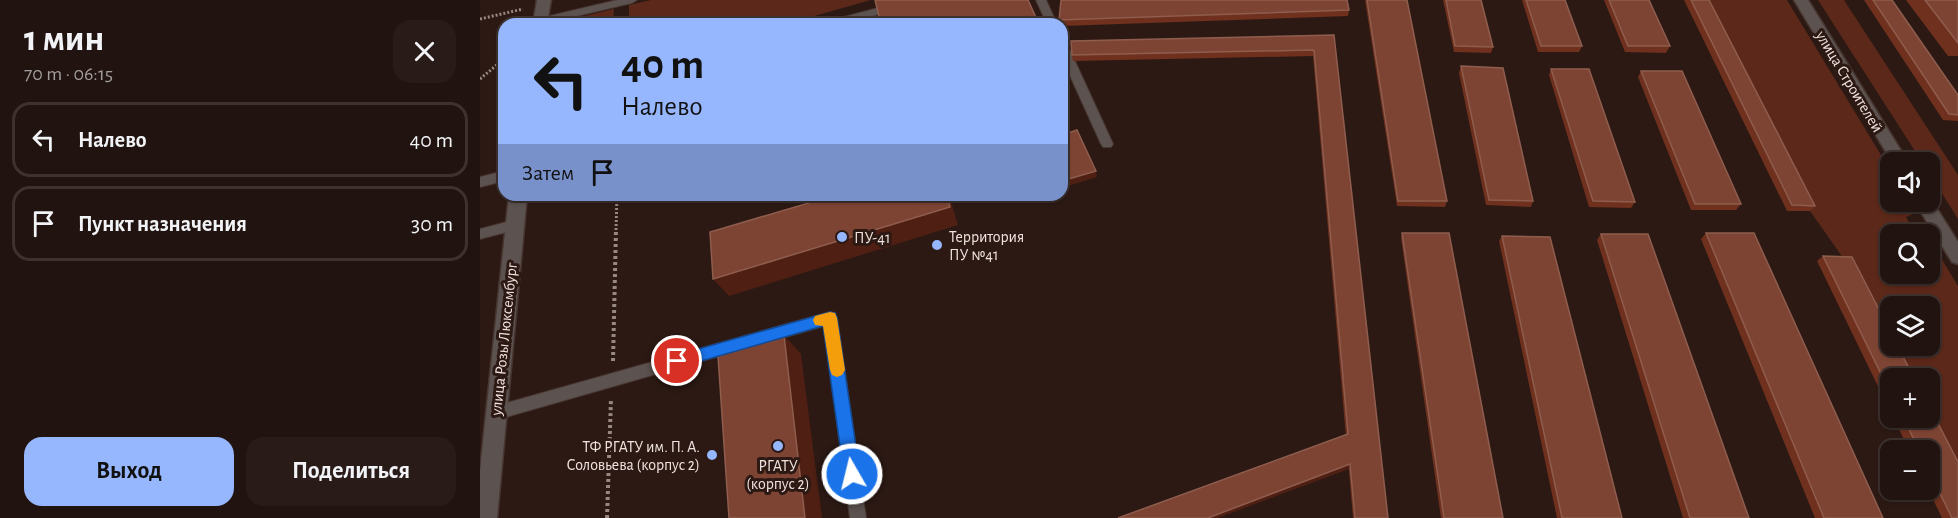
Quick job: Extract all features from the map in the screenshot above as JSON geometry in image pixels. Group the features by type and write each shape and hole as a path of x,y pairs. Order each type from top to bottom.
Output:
{"street":[{"name":"улица Строителей","path":"1801,0 1894,152"},
{"path":"542,18 544,2"},
{"name":"улица Розы Люксембург","path":"486,518 517,201"},
{"path":"1930,212 1958,257"}],"lane":[{"path":"558,18 632,0"},
{"path":"852,18 921,0"},
{"path":"1041,0 1049,18"},
{"path":"1068,59 1107,144"},
{"path":"480,182 498,178"},
{"path":"480,234 514,225"},
{"path":"496,414 830,318 858,518"}],"path":[{"path":"480,19 544,2"},
{"path":"480,79 498,64"},
{"path":"607,518 617,201"}],"shaded area":[{"path":"651,0 871,0 807,18 629,18 629,5"},
{"path":"1702,0 1787,0 1880,153 1880,212 1916,213 1906,217 1910,224 1880,224 1880,284 1940,284 1940,256 1958,286 1958,483 1934,428 1940,428 1940,368 1900,368 1894,356 1940,356 1940,296 1880,296 1880,329 1846,262 1810,211"},
{"path":"1818,0 1844,0 1958,175 1958,219 1940,190 1940,152 1916,152"},
{"path":"614,9 613,18 576,18"}],"building":[{"path":"875,0 1028,0 1036,18 880,18"},
{"path":"1061,0 1347,0 1349,10 1068,20 1059,18"},
{"path":"1367,0 1407,0 1447,201 1398,201"},
{"path":"1446,0 1481,0 1493,47 1455,46"},
{"path":"1526,0 1565,0 1582,46 1541,46"},
{"path":"1609,0 1649,0 1670,46 1628,46"},
{"path":"1691,0 1709,0 1815,206 1792,205"},
{"path":"1873,0 1892,0 1958,95 1958,115 1949,114"},
{"path":"1925,0 1958,0 1958,43"},
{"path":"1334,35 1388,518 1355,518 1350,464 1208,518 1118,518 1348,434 1314,50 1072,55 1071,41"},
{"path":"1461,66 1503,68 1533,201 1489,200"},
{"path":"1551,69 1589,69 1635,202 1593,201"},
{"path":"1641,71 1682,71 1741,204 1695,204"},
{"path":"1077,130 1096,171 1068,179 1068,133"},
{"path":"816,201 948,201 950,207 713,279 710,232"},
{"path":"1402,233 1449,233 1503,518 1444,518"},
{"path":"1706,233 1754,233 1883,518 1824,518"},
{"path":"1601,234 1648,234 1749,518 1690,518"},
{"path":"1502,236 1550,237 1622,518 1562,518"},
{"path":"1823,256 1852,257 1880,312 1880,356 1903,356 1909,368 1880,368 1880,372"},
{"name":"РГАТУ (корпус 2)","path":"784,335 805,518 729,518 718,356"},
{"path":"1940,427 1958,462 1958,518 1952,518 1940,493 1940,440 1914,440 1908,428"}],"slow traffic":[{"path":"820,320 830,318 837,370"}],"place":[{"name":"ПУ-41","path":"842,237"},
{"name":"Территория ПУ №41","path":"937,245"},
{"name":"РГАТУ (корпус 2)","path":"778,446"},
{"name":"ТФ РГАТУ им. П. А. Соловьева (корпус 2)","path":"712,455"}],"route":[{"path":"677,361 830,318 852,474"}]}
